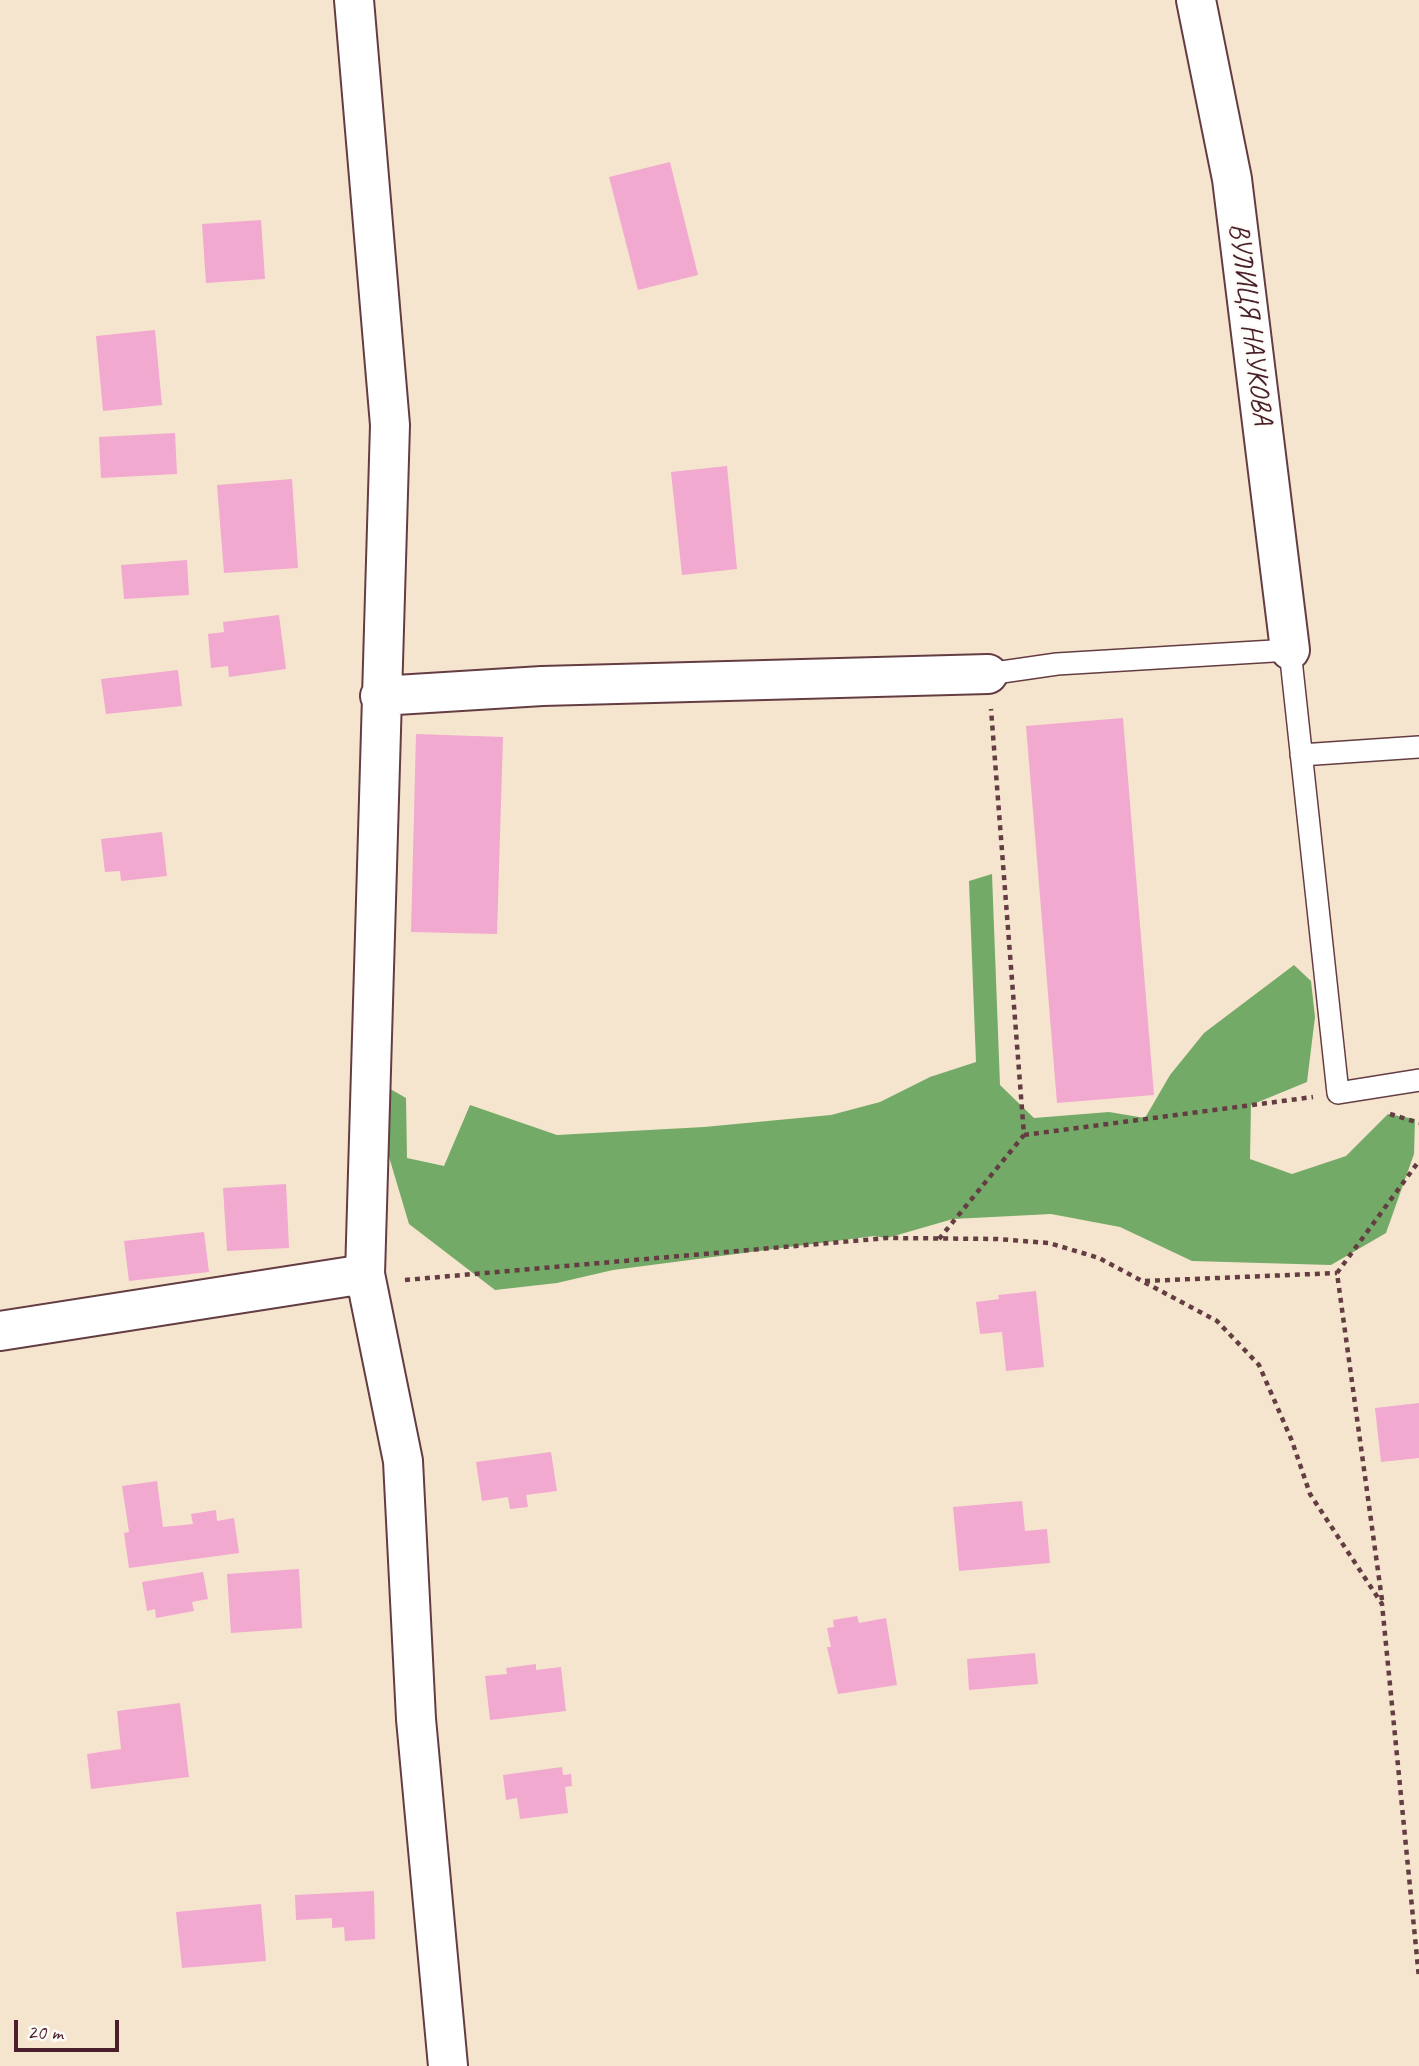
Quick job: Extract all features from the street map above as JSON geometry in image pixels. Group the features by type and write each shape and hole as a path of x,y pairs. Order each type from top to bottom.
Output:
{"street":[{"path":"354,0 390,425 365,1274 403,1461 416,1720 448,2066"},
{"name":"ВУЛИЦЯ НАУКОВА","path":"1196,0 1232,179 1290,650"},
{"path":"380,696 556,685 988,674"},
{"path":"0,1331 365,1274"}],"lane":[{"path":"988,674 1057,664 1290,650 1338,1093 1419,1080"},
{"path":"1301,755 1419,747"}],"path":[{"path":"988,674 1024,1135"},
{"path":"939,1239 1024,1135 1338,1093"},
{"path":"1419,1161 1336,1273 1382,1604 1419,1978"},
{"path":"365,1274 396,1281 873,1239 1049,1243 1099,1258 1217,1321 1258,1365 1292,1441 1310,1494 1382,1604"},
{"path":"1143,1281 1336,1273"}],"green space":[{"path":"992,874 1000,1085 1034,1118 1109,1112 1145,1118 1170,1075 1204,1033 1294,965 1311,981 1315,1017 1307,1082 1251,1105 1250,1159 1292,1174 1346,1156 1388,1114 1415,1119 1414,1154 1386,1233 1331,1265 1192,1261 1120,1227 1051,1214 953,1219 887,1238 874,1236 613,1270 557,1283 495,1290 409,1224 381,1130 385,1086 406,1098 407,1158 444,1166 470,1105 557,1135 704,1127 831,1115 880,1102 930,1077 976,1062 969,881"}],"building":[{"path":"670,162 698,275 638,290 609,177"},
{"path":"261,220 265,279 206,283 202,224"},
{"path":"155,330 162,405 103,411 96,336"},
{"path":"175,433 177,474 101,478 99,437"},
{"path":"727,466 737,569 682,575 671,472"},
{"path":"292,479 298,568 224,573 217,485"},
{"path":"187,560 189,595 124,599 121,565"},
{"path":"279,615 286,669 229,677 228,666 211,668 208,634 224,632 223,622"},
{"path":"178,670 182,706 106,714 101,679"},
{"path":"1123,718 1154,1095 1057,1103 1026,726"},
{"path":"416,734 503,737 497,934 411,932"},
{"path":"162,832 167,876 121,881 120,871 105,872 101,839"},
{"path":"286,1184 289,1248 227,1251 223,1188"},
{"path":"204,1232 209,1272 129,1281 124,1241"},
{"path":"1036,1291 1044,1367 1006,1371 1002,1332 980,1334 976,1302 999,1299 998,1295"},
{"path":"1419,1403 1419,1458 1381,1462 1375,1408"},
{"path":"551,1452 557,1491 526,1495 528,1507 510,1509 508,1497 482,1501 476,1462"},
{"path":"157,1481 163,1527 193,1524 191,1514 216,1510 217,1521 234,1518 239,1553 129,1568 124,1533 129,1532 122,1486"},
{"path":"1022,1501 1025,1531 1047,1529 1050,1563 959,1571 953,1507"},
{"path":"299,1569 302,1628 231,1633 227,1574"},
{"path":"203,1572 208,1599 192,1602 194,1611 156,1618 155,1609 147,1611 142,1582"},
{"path":"857,1616 859,1623 886,1618 897,1685 838,1694 827,1647 831,1647 827,1628 834,1627 833,1620"},
{"path":"1035,1653 1038,1684 969,1690 967,1659"},
{"path":"536,1664 536,1670 561,1667 566,1711 490,1720 485,1676 507,1674 506,1668"},
{"path":"180,1703 189,1777 91,1789 87,1754 121,1749 117,1711"},
{"path":"562,1767 563,1775 571,1774 572,1786 565,1787 568,1813 520,1819 517,1798 506,1800 503,1775"},
{"path":"374,1891 375,1939 345,1941 344,1927 332,1928 332,1918 296,1920 295,1895"},
{"path":"261,1904 266,1961 182,1968 176,1912"}]}
